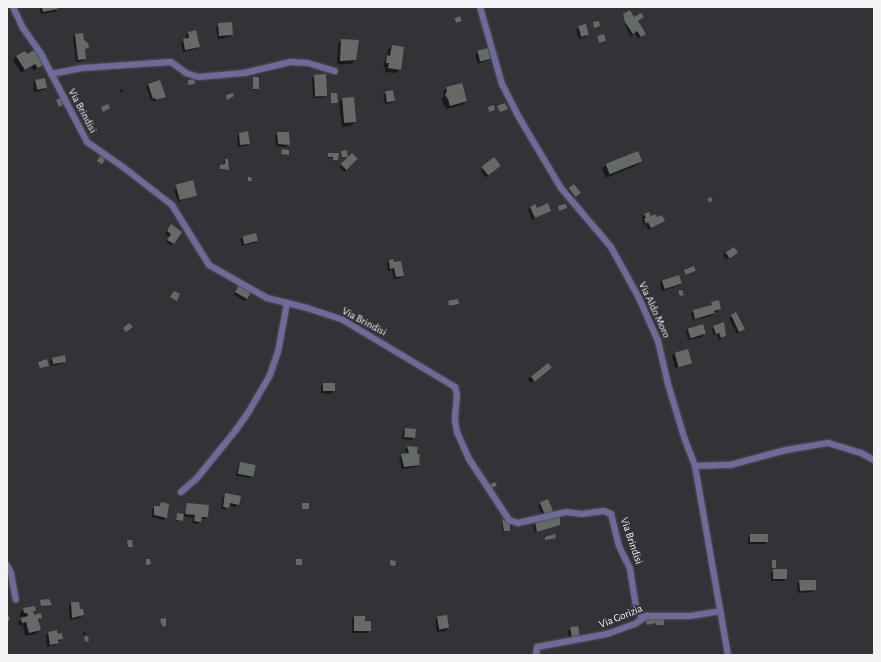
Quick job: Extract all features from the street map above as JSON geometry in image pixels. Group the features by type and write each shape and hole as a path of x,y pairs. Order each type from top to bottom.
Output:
{"street":[{"name":"Via Brindisi","path":"13,7 16,16 51,74 87,142 123,167 172,205 210,265 267,298 343,320 455,387 457,390 455,420 457,432 469,459 508,520 518,523 566,512 582,514 604,511 611,514 620,546 630,569 636,608 642,618"},
{"name":"Via Aldo Moro","path":"480,7 502,84 517,114 561,188 611,247 639,298 658,341 668,384 695,466 728,655"},
{"path":"51,74 83,68 171,62 186,73 198,77 244,73 291,62 308,63 335,71"},
{"path":"181,492 197,478 236,430 248,413 270,375 278,352 287,303"},
{"path":"695,466 730,465 786,450 828,443 861,453 874,460"},
{"path":"7,565 11,573 16,600"},
{"name":"Via Gorizia","path":"536,655 537,647 607,634 635,624 642,618 660,615 690,616 721,611"}],"building":[{"path":"42,7 58,7 58,9 43,12"},
{"path":"630,10 634,17 641,13 644,17 638,21 646,34 641,37 637,31 633,34 625,22 623,14"},
{"path":"460,16 462,21 456,23 454,18"},
{"path":"599,21 600,26 594,28 593,22"},
{"path":"232,22 233,35 219,36 218,23"},
{"path":"586,24 589,35 581,37 578,26"},
{"path":"196,30 200,47 185,50 183,39 189,38 188,32"},
{"path":"83,33 84,40 88,43 89,48 85,49 86,59 78,60 75,34"},
{"path":"604,34 606,41 599,43 597,36"},
{"path":"341,39 359,40 356,60 340,61"},
{"path":"392,45 404,47 401,70 388,68 389,63 386,63 387,55 390,56"},
{"path":"488,48 491,59 480,61 477,51"},
{"path":"35,50 43,65 38,68 35,64 25,70 16,56 25,51 27,54"},
{"path":"326,74 327,96 315,97 314,75"},
{"path":"253,77 259,77 259,89 253,89"},
{"path":"45,78 47,88 37,90 35,80"},
{"path":"194,79 195,84 188,85 188,80"},
{"path":"160,80 166,97 156,100 155,98 153,99 148,84"},
{"path":"462,83 467,101 450,106 445,95 447,91 446,87"},
{"path":"393,90 395,101 387,102 385,91"},
{"path":"233,93 234,96 227,100 226,95"},
{"path":"331,93 337,93 338,103 331,103"},
{"path":"61,97 64,104 59,107 56,100"},
{"path":"354,97 356,122 344,123 342,98"},
{"path":"505,103 508,109 500,112 497,106"},
{"path":"108,104 110,108 103,112 101,107"},
{"path":"494,105 495,110 489,112 488,107"},
{"path":"248,131 250,144 240,145 239,133"},
{"path":"277,132 289,132 290,145 278,144"},
{"path":"282,149 289,150 289,155 281,154"},
{"path":"347,150 348,157 342,157 341,151"},
{"path":"638,151 642,161 610,174 606,164"},
{"path":"328,153 339,153 338,160 333,160 333,157 328,157"},
{"path":"352,153 358,159 346,170 341,164"},
{"path":"100,156 105,159 102,164 97,161"},
{"path":"494,157 501,166 488,176 481,167"},
{"path":"225,159 228,159 229,170 220,169 220,165 225,164"},
{"path":"248,177 251,177 252,181 248,181"},
{"path":"193,180 197,195 180,200 176,185"},
{"path":"574,184 581,193 575,197 568,188"},
{"path":"711,197 713,201 709,202 707,199"},
{"path":"548,203 551,211 535,218 530,207 535,204 537,208"},
{"path":"566,204 567,208 559,211 558,206"},
{"path":"649,212 651,216 655,214 657,217 662,215 665,221 651,228 648,222 646,224 644,219 646,218 644,214"},
{"path":"171,224 182,232 174,244 167,240 171,234 167,231"},
{"path":"256,233 258,241 244,244 242,236"},
{"path":"734,247 738,253 730,258 726,253"},
{"path":"393,259 394,262 401,261 404,276 396,277 394,268 390,269 389,260"},
{"path":"694,266 696,271 686,275 684,270"},
{"path":"679,275 682,284 665,289 662,281"},
{"path":"239,285 251,292 247,299 235,292"},
{"path":"682,290 684,295 680,296 678,291"},
{"path":"174,291 180,294 177,301 170,297"},
{"path":"458,299 459,304 449,306 448,301"},
{"path":"719,300 721,309 714,311 715,313 695,319 693,310 712,305 711,302"},
{"path":"736,312 745,329 739,332 731,315"},
{"path":"724,322 726,336 721,338 719,333 716,334 713,326"},
{"path":"129,323 133,327 126,332 123,328"},
{"path":"703,324 706,334 691,338 688,329"},
{"path":"688,349 692,363 679,367 675,353"},
{"path":"65,355 66,362 53,364 52,358"},
{"path":"47,359 49,366 40,368 38,362"},
{"path":"548,363 552,368 535,382 531,377"},
{"path":"323,383 335,383 335,391 323,391"},
{"path":"405,428 416,429 415,438 404,437"},
{"path":"407,446 418,447 417,453 421,456 419,457 420,465 404,467 401,454 409,453"},
{"path":"240,462 256,465 253,477 238,474"},
{"path":"495,482 497,486 489,489 488,485"},
{"path":"225,493 241,496 239,505 230,503 229,508 223,507"},
{"path":"548,499 553,511 545,514 540,503"},
{"path":"161,502 169,504 167,518 154,515 154,506 160,506"},
{"path":"187,503 209,505 208,517 202,517 201,522 194,521 195,515 185,514"},
{"path":"302,503 309,503 309,509 302,509"},
{"path":"177,513 184,514 183,521 176,520"},
{"path":"560,516 560,525 537,532 535,522"},
{"path":"502,519 510,524 510,531 504,531"},
{"path":"555,534 556,538 545,540 545,537"},
{"path":"750,534 768,534 768,542 750,542"},
{"path":"127,540 132,540 133,547 128,547"},
{"path":"146,559 150,559 151,564 146,565"},
{"path":"296,559 302,559 302,565 296,565"},
{"path":"390,560 396,561 395,566 390,565"},
{"path":"772,560 776,560 776,568 772,568"},
{"path":"773,569 787,569 787,579 773,579"},
{"path":"799,580 816,580 816,590 800,591"},
{"path":"49,599 52,605 41,606 40,600"},
{"path":"71,602 79,602 80,609 83,609 84,615 72,618"},
{"path":"35,606 36,611 33,611 34,615 41,613 42,618 38,619 41,630 29,633 26,622 22,623 21,618 28,616 27,613 24,613 23,608"},
{"path":"7,611 10,620 7,621"},
{"path":"447,615 449,628 439,629 437,617"},
{"path":"354,616 365,616 365,621 371,621 371,631 354,631"},
{"path":"651,617 664,617 664,625 656,625 656,623 647,625 645,620"},
{"path":"166,618 166,626 162,627 160,619"},
{"path":"578,626 580,638 572,639 570,627"},
{"path":"57,630 58,634 62,633 63,639 58,640 59,643 50,645 48,632"},
{"path":"88,636 89,641 85,642 84,637"}]}
